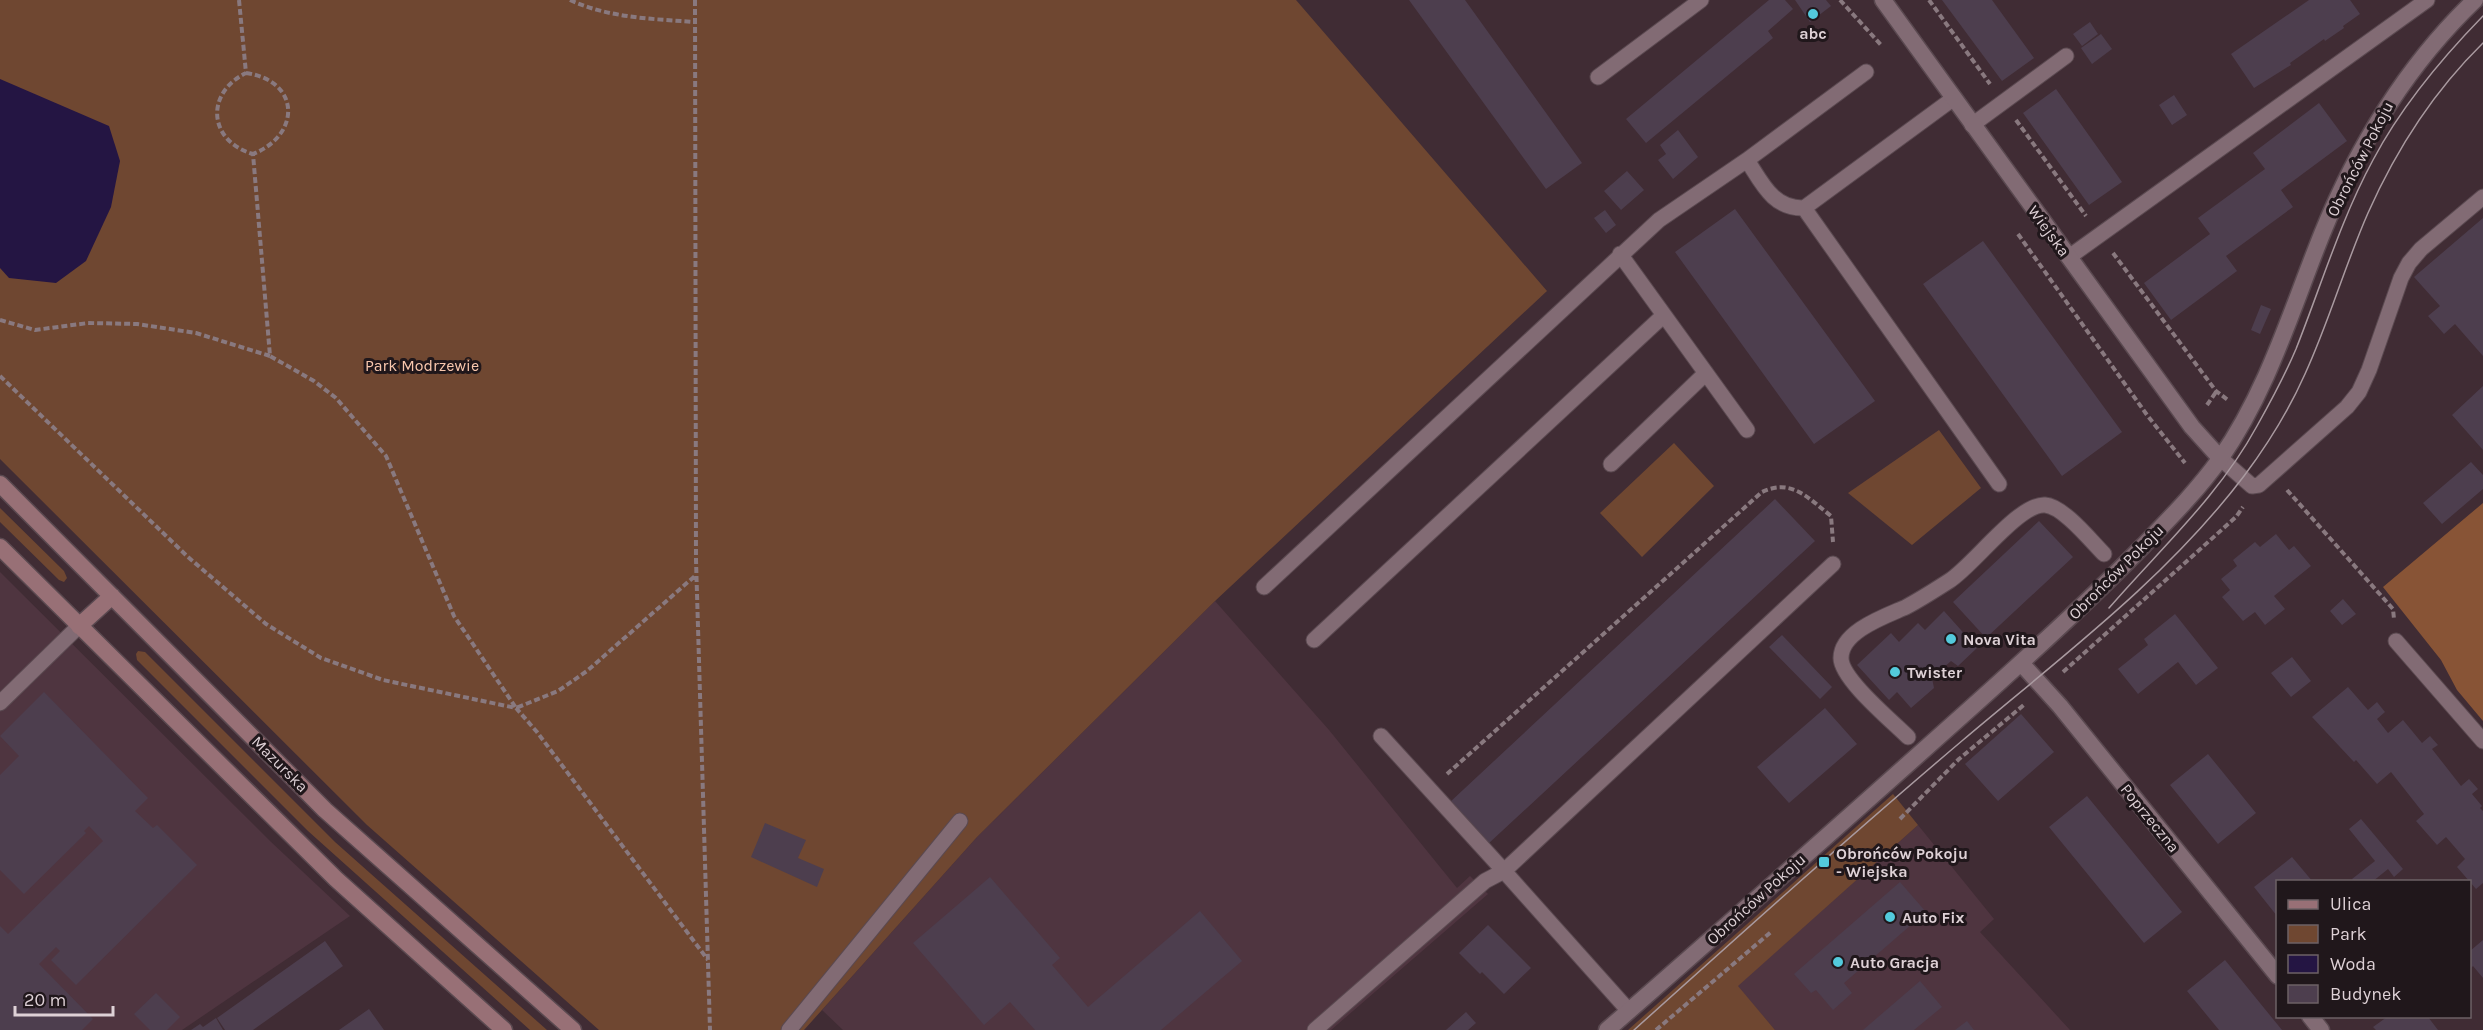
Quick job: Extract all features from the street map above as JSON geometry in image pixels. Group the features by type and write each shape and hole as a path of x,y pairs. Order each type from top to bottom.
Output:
{"main road":[{"name":"Mazurska","path":"0,484 325,810 573,1030"},
{"path":"0,547 336,879 504,1030"},
{"path":"79,626 112,596"}],"street":[{"name":"Wiejska","path":"1883,0 2192,428 2220,458"},
{"name":"Obrońców Pokoju","path":"1607,1030 2021,663 2094,596 2174,515 2220,458 2258,396 2292,317 2323,233 2353,167 2394,93 2418,61 2475,0"},
{"name":"Poprzeczna","path":"2021,663 2045,688 2276,975"},
{"path":"2311,1018 2321,1030"}],"lane":[{"path":"1599,77 1701,0"},
{"path":"2069,257 2427,0"},
{"path":"1972,125 2066,57"},
{"path":"1264,587 1659,220 1747,160 1866,72"},
{"path":"1804,208 1954,98"},
{"path":"1747,160 1770,196 1781,204 1804,208 2000,484"},
{"path":"2220,458 2252,486 2259,485 2346,408 2359,392 2369,370 2401,278 2409,264 2421,249 2483,197"},
{"path":"1620,255 1747,430"},
{"path":"1314,640 1664,315"},
{"path":"1611,464 1706,373"},
{"path":"1908,737 1850,679 1841,665 1842,648 1857,632 1878,618 1907,606 1953,579 2027,509 2045,505 2061,512 2104,554"},
{"path":"1315,1030 1485,881 1504,871 1833,564"},
{"path":"0,704 79,626"},
{"path":"2396,641 2483,741"},
{"path":"1381,736 1629,1011"},
{"path":"789,1030 960,820"}],"path":[{"path":"239,0 246,73"},
{"path":"570,0 588,9 637,18 695,22"},
{"path":"695,0 696,575 710,1030"},
{"path":"1840,0 1887,52"},
{"path":"1929,0 2216,392 2232,400"},
{"path":"246,73 258,75 273,82 285,94 290,112 283,131 267,148 253,154 234,145 224,134 217,120 216,105 223,90 232,80 246,73"},
{"path":"253,154 270,356"},
{"path":"2014,228 2147,415 2186,464 2186,471"},
{"path":"0,320 36,330 88,323 137,324 196,333 270,356 314,381 336,398 386,456 454,616 516,708 537,732 709,961"},
{"path":"0,376 189,557 266,624 321,658 383,680 516,708 558,691 587,671 696,575"},
{"path":"2273,474 2393,609 2396,641"},
{"path":"1900,819 1959,759 2045,688 2236,517 2259,485"},
{"path":"1430,790 1762,492 1774,486 1792,487 1831,516"},
{"path":"1656,1030 1770,932"}],"shaded area":[{"path":"2483,503 2483,721 2457,690 2441,660 2383,587"},
{"path":"0,572 270,841 350,916 182,1030 0,1030"},
{"path":"1215,601 1329,730 1457,888 1470,876 1488,894 1331,1030 843,1030 822,1010 977,837"},
{"path":"1918,825 1994,919 1980,932 2070,1030 1775,1030 1737,986"}],"green space":[{"name":"Park Modrzewie","path":"0,0 1296,0 1547,291 1215,601 977,837 804,1030 599,1030 367,825 0,459"},
{"path":"1939,430 1981,488 1912,545 1848,493"},
{"path":"1674,443 1714,486 1642,557 1600,513"},
{"path":"0,508 64,571 67,578 64,582 59,580 0,522"},
{"path":"138,651 145,652 335,842 547,1030 530,1030 308,831 137,660"},
{"path":"1893,794 1918,825 1738,986 1775,1030 1628,1030"}],"water":[{"path":"0,79 109,126 120,161 111,207 86,261 56,283 9,278 0,268"}],"building":[{"path":"1409,0 1465,0 1582,163 1546,189"},
{"path":"1769,0 1785,0 1793,9 1768,31 1773,38 1646,143 1626,119"},
{"name":"abc","path":"1795,0 1826,0 1831,6 1810,22"},
{"path":"1942,0 1992,0 2034,58 2002,81"},
{"path":"2309,0 2350,0 2360,14 2343,26 2344,28 2290,63 2291,65 2254,88 2231,54"},
{"path":"2090,22 2098,34 2082,46 2073,34"},
{"path":"2101,34 2112,49 2092,64 2081,48"},
{"path":"2056,89 2122,182 2089,205 2023,113"},
{"path":"2174,95 2187,115 2172,125 2159,105"},
{"path":"2319,103 2347,141 2281,190 2293,207 2226,256 2237,271 2171,320 2144,283 2210,234 2198,218 2265,169 2253,153"},
{"path":"1678,130 1698,157 1673,179 1658,160 1666,154 1660,145"},
{"path":"1627,171 1644,190 1621,210 1604,191"},
{"path":"1735,209 1875,401 1814,444 1675,252"},
{"path":"1605,210 1616,225 1606,233 1594,218"},
{"path":"2483,218 2483,356 2455,324 2444,334 2428,316 2440,306 2414,277"},
{"path":"1983,241 2122,432 2062,476 1923,284"},
{"path":"2261,305 2271,309 2260,334 2251,330"},
{"path":"2483,386 2483,450 2452,415"},
{"path":"2471,462 2483,475 2483,489 2442,524 2423,503"},
{"path":"1775,499 1815,541 1488,844 1449,803"},
{"path":"2039,521 2073,557 1986,638 1953,602"},
{"path":"2276,534 2289,550 2294,546 2311,566 2274,596 2285,609 2265,625 2255,612 2243,621 2222,597 2230,590 2221,579 2237,566 2233,560 2255,542 2260,547"},
{"path":"2343,599 2356,614 2342,625 2330,611"},
{"path":"1944,611 1977,648 1958,666 1951,661 1932,678 1934,688 1911,708 1897,692 1889,700 1857,665 1891,633 1899,642 1918,623 1925,630"},
{"path":"2175,614 2218,668 2196,685 2178,662 2138,694 2118,669 2148,645 2144,639"},
{"path":"1782,635 1832,687 1820,699 1769,647"},
{"path":"2292,657 2311,681 2291,697 2271,673"},
{"path":"2348,687 2368,710 2377,702 2385,712 2377,719 2388,733 2403,720 2422,743 2430,736 2438,745 2432,749 2461,786 2469,779 2478,789 2472,794 2482,806 2480,808 2483,811 2483,883 2476,889 2471,880 2468,880 2457,867 2465,859 2446,837 2437,845 2416,821 2424,814 2391,772 2377,784 2312,717"},
{"path":"44,692 148,798 135,811 153,828 157,825 197,865 76,985 51,960 60,951 56,947 39,964 93,1019 82,1030 0,1030 0,926 8,934 103,841 89,826 84,831 86,833 24,894 0,870 0,775 19,756 0,736"},
{"path":"1825,708 1857,744 1789,803 1757,767"},
{"path":"2021,714 2054,752 1998,801 1965,764"},
{"path":"2208,754 2256,813 2218,844 2170,785"},
{"path":"2087,796 2182,912 2144,943 2049,827"},
{"path":"2361,819 2403,869 2394,877 2388,869 2374,880 2353,880 2375,861 2349,829"},
{"path":"765,823 806,840 798,858 824,869 817,887 751,857"},
{"path":"2292,857 2311,880 2276,880 2276,915 2254,887"},
{"path":"990,877 1060,958 1052,965 1088,1007 1200,911 1242,961 1161,1030 1035,1030 1010,1002 984,1025 913,943"},
{"name":"Auto Gracja","path":"1900,882 1926,912 1844,983 1852,993 1833,1010 1816,990 1811,993 1794,974"},
{"path":"1488,925 1531,968 1504,994 1459,953"},
{"path":"2483,940 2483,978 2473,966 2471,968 2471,950"},
{"path":"325,941 343,966 253,1030 225,1030 217,1018"},
{"path":"2225,960 2282,1030 2219,1030 2187,991"},
{"path":"1920,981 1942,1007 1914,1030 1863,1030"},
{"path":"156,993 180,1017 167,1030 150,1030 134,1014"},
{"path":"369,1009 384,1030 339,1030"},
{"path":"1466,1012 1476,1023 1468,1030 1446,1030"},
{"path":"216,1018 223,1030 191,1030 200,1024 203,1027"},
{"path":"2386,1018 2429,1018 2438,1030 2376,1030 2373,1027"},
{"path":"1967,1021 1974,1030 1955,1030"}],"tram line":[{"path":"2109,608 2207,499 2242,451 2292,359 2341,229 2384,140 2423,84 2483,16"},
{"path":"1634,1030 1880,811 2111,616 2147,583 2214,514 2261,452 2292,401 2322,334 2360,233 2379,190 2404,144 2432,101 2483,43"}],"place":[{"name":"abc","path":"1813,14"},
{"name":"Nova Vita","path":"1951,639"},
{"name":"Twister","path":"1895,672"},
{"name":"Obrońców Pokoju - Wiejska","path":"1824,862"},
{"name":"Auto Fix","path":"1890,917"},
{"name":"Auto Gracja","path":"1838,962"}]}
